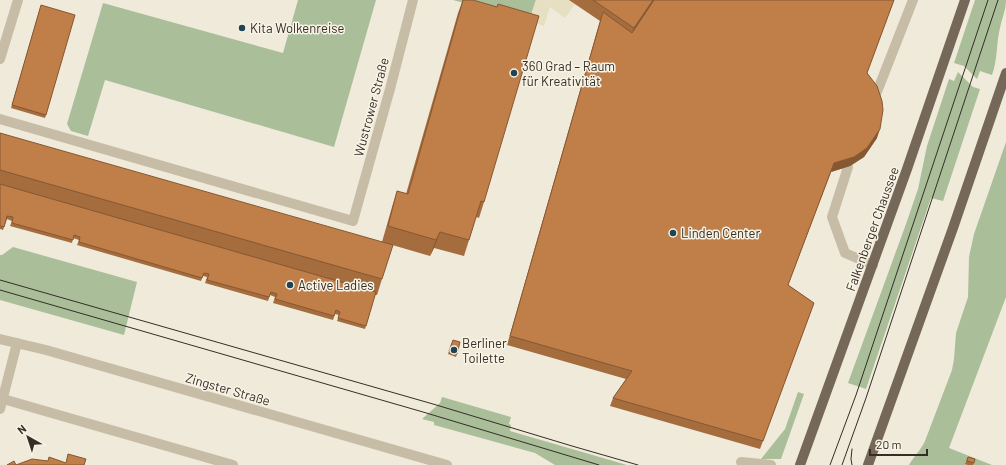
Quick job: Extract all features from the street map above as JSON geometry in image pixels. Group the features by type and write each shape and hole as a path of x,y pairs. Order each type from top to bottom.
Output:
{"main road":[{"name":"Falkenberger Chaussee","path":"800,465 942,71 965,0"},
{"path":"868,465 953,228 1006,73"}],"street":[{"path":"0,60 18,0"},
{"name":"Wustrower Straße","path":"0,119 353,221 413,0"},
{"path":"875,97 913,0"},
{"path":"848,167 832,217 845,254 873,265"},
{"name":"Zingster Straße","path":"0,339 46,350 431,463 448,465"},
{"path":"17,342 2,404 233,465"},
{"path":"741,462 771,465"}],"green space":[{"path":"298,0 376,0 334,147 105,80 88,136 71,131 67,124 103,3 283,53"},
{"path":"453,0 536,0 529,21"},
{"path":"975,0 1006,0 992,75 980,71 977,79 964,66 954,63"},
{"path":"958,72 973,87 980,89 943,201 931,198 866,389 848,383 918,189 927,146 949,79 954,81"},
{"path":"1006,142 1006,297 949,448 992,465 909,465 925,441 952,370 956,333 968,297 969,257 974,234"},
{"path":"13,247 137,282 124,335 0,300 0,255"},
{"path":"798,392 804,394 781,459 761,459 785,429"},
{"path":"442,397 511,417 509,424 511,425 510,431 627,465 555,465 535,453 434,425 434,422 422,419 440,403"}],"shaded area":[{"path":"536,0 570,0 575,4 565,18 550,7 544,26 529,21"}],"building":[{"path":"463,0 473,0 497,7 498,4 539,16 484,202 481,201 469,240 440,232 436,240 388,226 397,191 408,194"},
{"path":"593,0 653,0 634,28"},
{"name":"Linden Center","path":"654,0 894,0 867,73 877,86 882,101 883,110 880,129 867,148 854,157 834,163 788,285 814,303 763,441 613,398 632,371 510,336 603,12 632,33"},
{"path":"41,5 75,15 46,115 12,105"},
{"path":"0,133 393,245 382,279 0,170"},
{"path":"0,184 376,292 366,326 338,318 340,312 336,310 334,316 275,299 277,294 271,292 269,297 207,280 209,274 204,273 202,278 79,242 80,237 74,235 73,240 12,223 13,217 7,216 4,227 0,226"},
{"name":"Berliner Toilette","path":"453,340 460,342 457,354 449,351"},
{"path":"68,454 86,459 84,465 16,465 32,459 48,461 49,457 66,463"},
{"path":"968,457 975,459 974,463 967,461"},
{"path":"14,461 16,465 7,465"}],"tram line":[{"path":"830,465 856,395 988,0"},
{"path":"842,465 866,398 998,0"},
{"path":"0,280 433,404 638,465"},
{"path":"0,290 423,412 599,465"},
{"path":"852,449 852,465"}],"place":[{"name":"Kita Wolkenreise","path":"242,28"},
{"name":"360 Grad – Raum für Kreativität","path":"514,73"},
{"name":"Linden Center","path":"673,233"},
{"name":"Active Ladies","path":"290,285"},
{"name":"Berliner Toilette","path":"454,350"}]}
